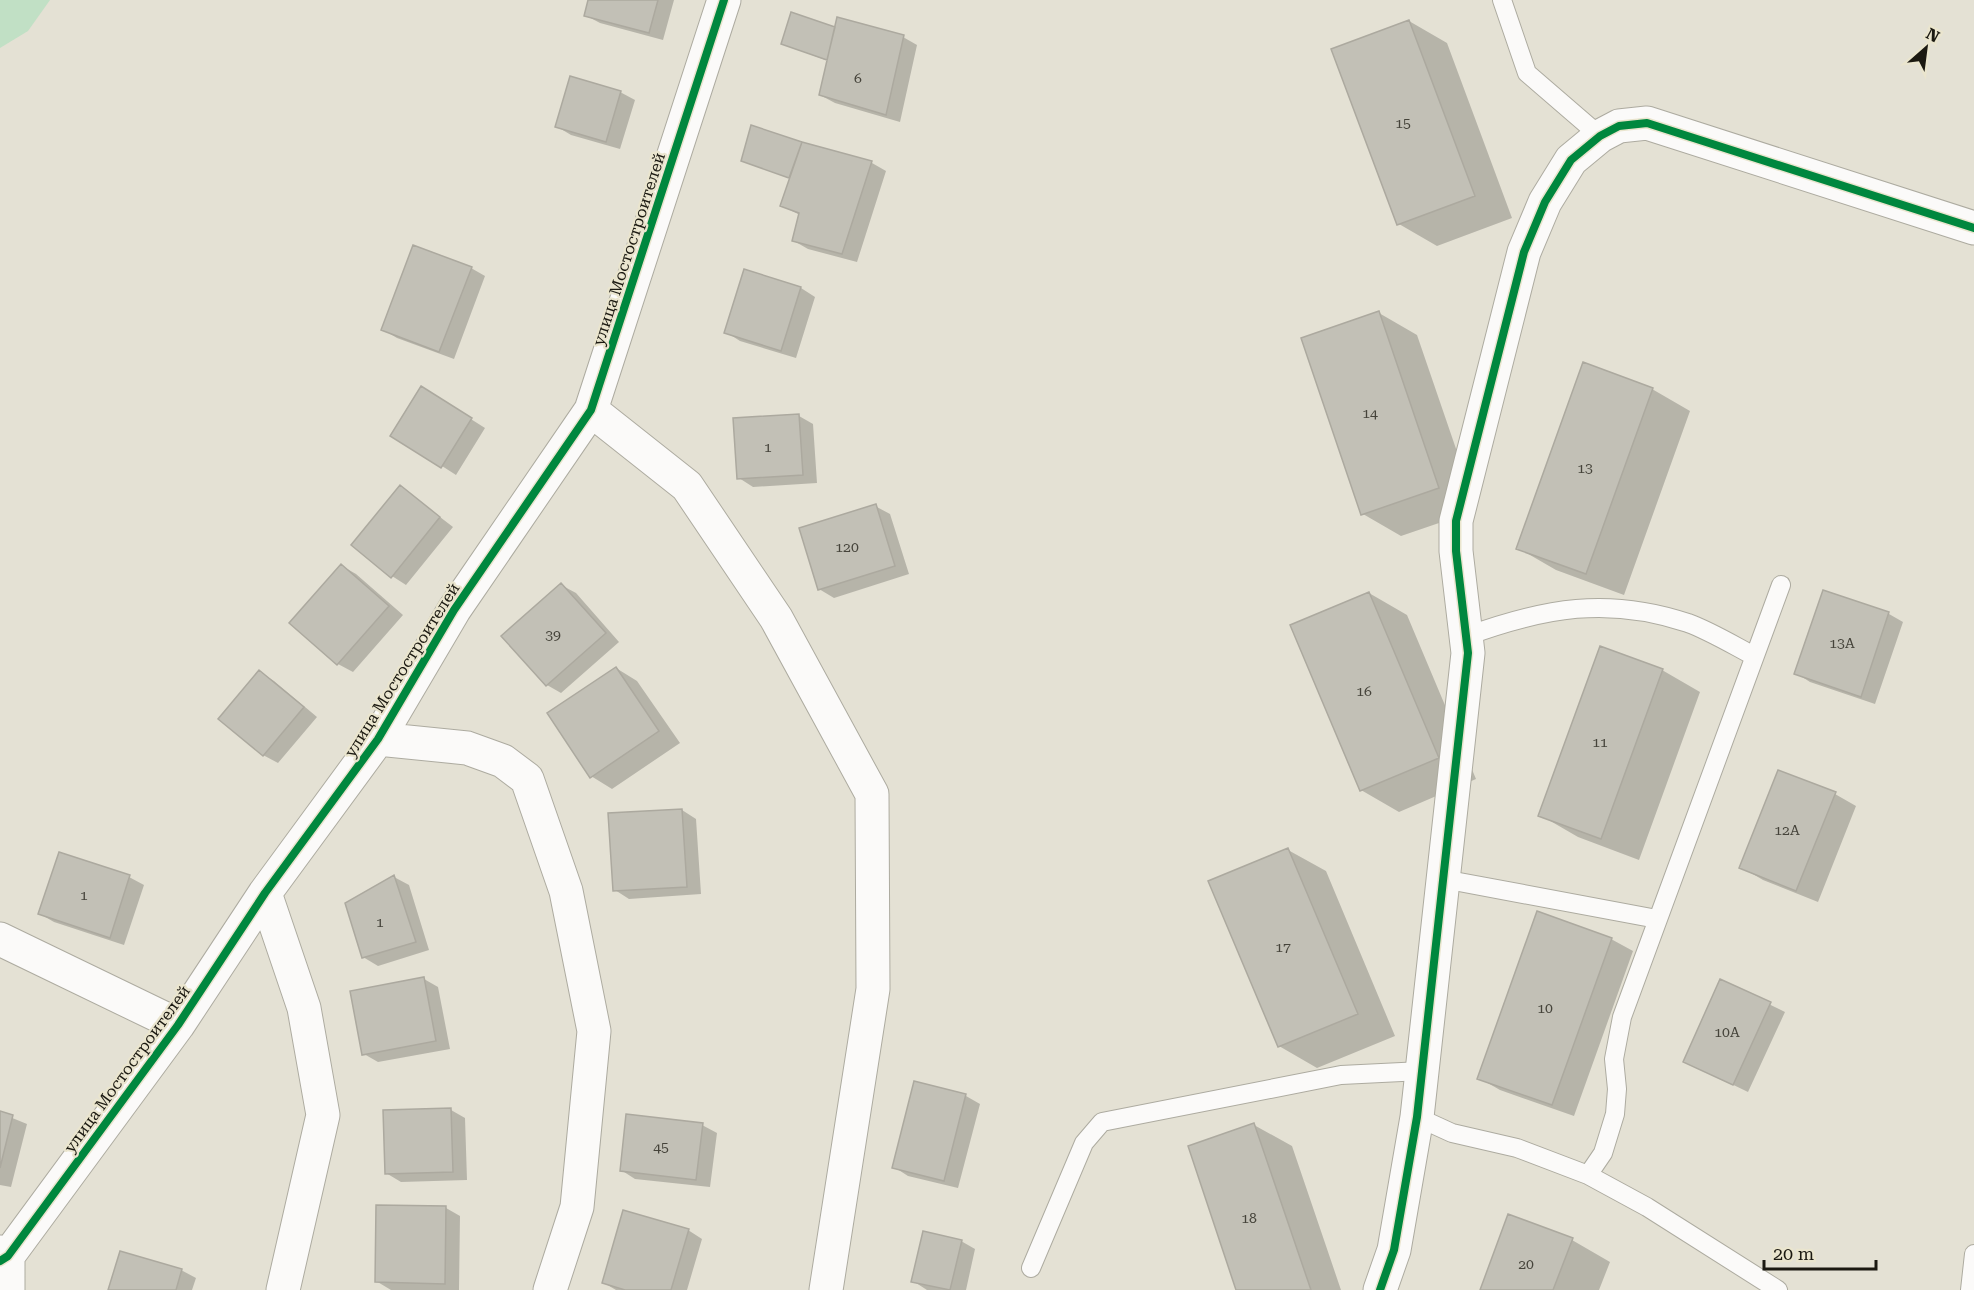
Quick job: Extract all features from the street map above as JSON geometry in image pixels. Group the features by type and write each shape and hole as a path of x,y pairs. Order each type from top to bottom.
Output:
{"street":[{"name":"улица Мостостроителей","path":"3,1256 178,1025 265,893 378,739 454,610 591,410 724,0"},
{"path":"1380,1290 1394,1250 1417,1117 1468,653 1462,615 1456,521 1524,252 1545,202 1571,160 1600,136 1619,126 1647,123 1974,228"},
{"path":"591,410 687,486 776,618 872,794 873,989 826,1290"},
{"path":"378,739 467,748 504,760 527,779 566,891 594,1031 577,1207 550,1290"},
{"path":"265,893 304,1008 323,1115 284,1290"},
{"path":"0,939 178,1025"},
{"path":"3,1256 8,1290"}],"lane":[{"path":"1502,0 1527,73 1600,136"},
{"path":"1588,1175 1612,1132 1616,1097 1614,1059 1616,1039 1657,919 1781,585"},
{"path":"1467,636 1545,611 1618,608 1689,623 1754,656"},
{"path":"1443,879 1657,919"},
{"path":"1031,1268 1084,1143 1102,1122 1341,1075 1422,1071"},
{"path":"1417,1117 1452,1133 1517,1148 1588,1175 1647,1208 1778,1290"},
{"path":"1970,1290 1974,1254"}],"green space":[{"path":"0,0 50,0 28,31 0,48"}],"building":[{"path":"588,0 658,0 649,33 584,16"},
{"path":"791,12 835,27 827,60 781,44"},
{"path":"837,17 904,35 886,115 819,95"},
{"path":"1409,20 1475,196 1397,225 1331,49"},
{"path":"570,76 621,91 606,142 555,127"},
{"path":"751,125 802,142 789,178 741,161"},
{"path":"802,142 872,161 842,254 792,241 799,213 780,206"},
{"path":"413,245 472,267 439,352 381,330"},
{"path":"744,269 801,287 781,351 724,333"},
{"path":"1379,311 1439,488 1361,515 1301,338"},
{"path":"1583,362 1653,388 1586,574 1516,549"},
{"path":"421,386 472,418 441,468 390,436"},
{"path":"799,414 803,475 737,479 733,418"},
{"path":"400,485 440,517 391,578 351,545"},
{"path":"876,504 895,566 818,590 799,528"},
{"path":"341,564 389,606 337,665 289,623"},
{"path":"561,583 606,633 546,686 501,636"},
{"path":"1823,590 1889,612 1861,697 1794,674"},
{"path":"1369,592 1439,758 1360,791 1290,625"},
{"path":"1600,646 1663,669 1601,839 1538,816"},
{"path":"616,667 659,731 590,778 547,713"},
{"path":"259,670 304,707 263,756 218,719"},
{"path":"1778,770 1836,792 1796,891 1739,868"},
{"path":"682,809 687,887 613,891 608,813"},
{"path":"1288,848 1358,1014 1278,1047 1208,881"},
{"path":"59,852 130,875 110,938 38,914"},
{"path":"394,875 416,942 362,958 345,903"},
{"path":"1537,911 1612,938 1552,1105 1477,1079"},
{"path":"424,977 436,1041 362,1055 350,991"},
{"path":"1720,979 1771,1002 1733,1085 1683,1062"},
{"path":"914,1081 966,1094 944,1181 892,1168"},
{"path":"451,1108 453,1172 385,1174 383,1110"},
{"path":"0,1111 13,1115 0,1168"},
{"path":"626,1114 703,1123 696,1180 620,1171"},
{"path":"1254,1123 1311,1290 1236,1290 1188,1146"},
{"path":"376,1205 446,1206 445,1284 375,1282"},
{"path":"623,1210 689,1229 671,1290 625,1290 602,1283"},
{"path":"1508,1214 1573,1238 1553,1290 1480,1290"},
{"path":"923,1231 962,1240 950,1290 911,1282"},
{"path":"120,1251 182,1269 176,1290 108,1290"}],"cycle path":[{"path":"0,1261 8,1256 178,1025 265,893 378,739 454,610 591,410 724,0"},
{"path":"1380,1290 1394,1250 1417,1117 1468,653 1456,551 1456,521 1524,252 1545,202 1571,160 1600,136 1619,126 1647,123 1974,228"}]}
